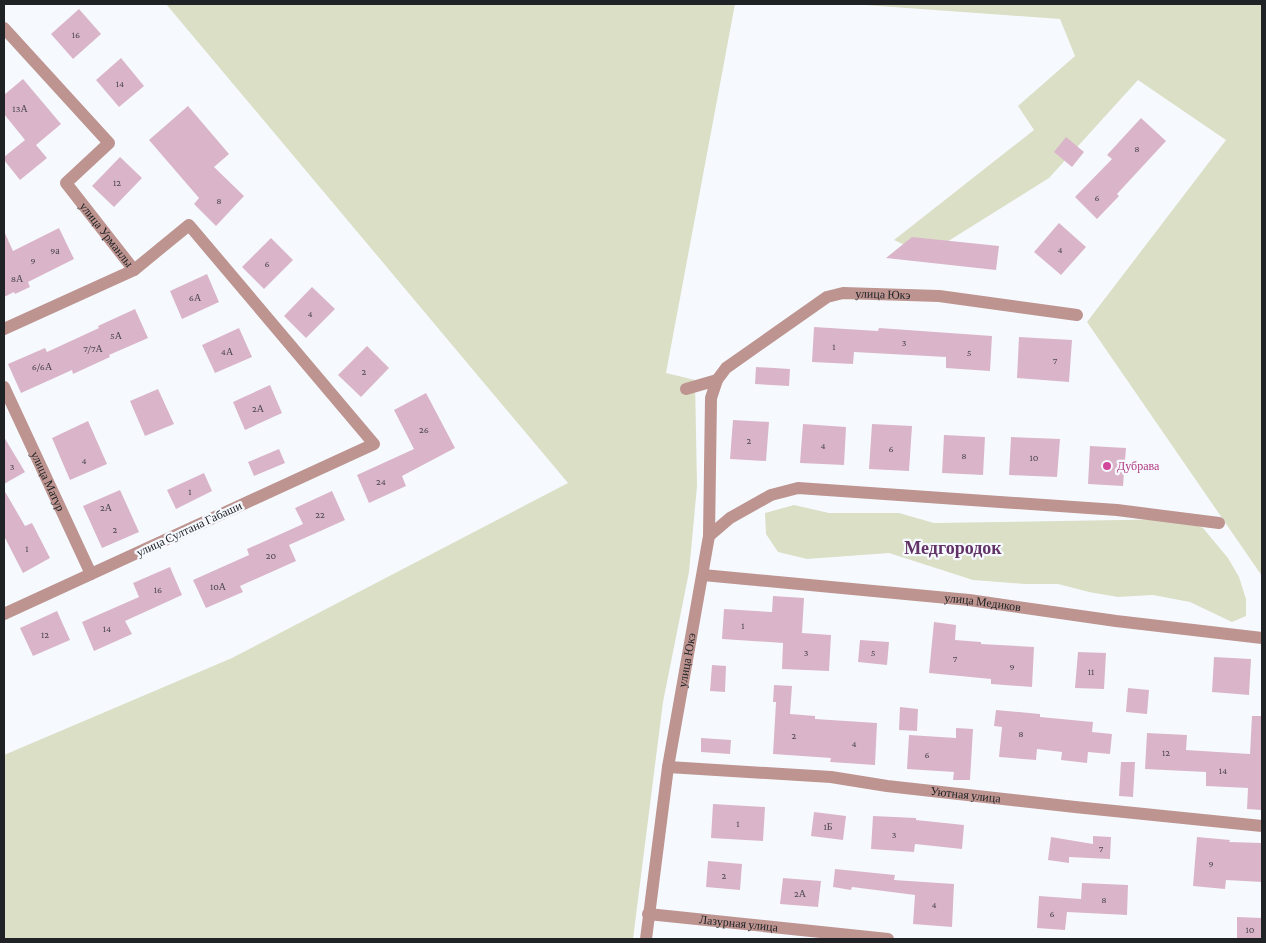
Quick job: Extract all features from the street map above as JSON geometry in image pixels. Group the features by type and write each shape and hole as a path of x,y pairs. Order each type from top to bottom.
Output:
{"street":[{"name":"улица Урманлы","path":"4,28 109,143 66,183 134,270 189,225 374,444"},
{"path":"4,329 134,270"},
{"name":"улица Юкэ","path":"646,939 668,767 709,536 711,398 717,380 726,368 826,297 843,293 939,296 1077,315"},
{"name":"улица Юкэ","path":"686,389 717,380"},
{"name":"улица Матур","path":"4,387 90,574"},
{"name":"улица Султана Габаши","path":"4,614 374,444"},
{"path":"709,536 730,518 771,496 798,488 1117,510 1219,523"},
{"name":"улица Медиков","path":"702,575 969,600 1116,621 1262,638"},
{"name":"Уютная улица","path":"668,767 831,777 887,786 1076,808 1262,826"},
{"name":"Лазурная улица","path":"648,914 888,939"}],"green space":[{"path":"166,4 735,4 666,373 695,380 697,486 689,572 663,702 633,939 4,939 4,755 232,658 568,483"},
{"path":"851,4 1262,4 1262,576 1087,322 1226,140 1138,80 1049,178 926,255 894,240 1034,130 1018,106 1075,56 1060,19"},
{"path":"794,505 829,513 899,513 934,523 1180,519 1203,528 1228,558 1239,577 1246,599 1246,616 1232,622 1190,602 1153,595 1118,597 1058,584 1024,584 973,580 889,553 807,559 778,552 766,534 765,513"}],"building":[{"path":"79,9 101,34 73,59 51,34"},
{"path":"121,58 144,86 119,107 96,80"},
{"path":"23,79 61,124 36,145 47,158 20,180 4,160 4,157 25,140 4,114 4,95"},
{"path":"188,106 229,154 214,167 244,196 216,226 194,204 199,198 149,140"},
{"path":"1141,118 1166,141 1117,194 1119,196 1097,219 1075,197 1112,159 1107,155"},
{"path":"1066,137 1084,152 1072,167 1054,152"},
{"path":"120,157 142,178 114,207 92,186"},
{"path":"1059,223 1086,247 1061,275 1034,252"},
{"path":"59,228 74,259 28,282 30,287 4,297 4,231 13,251"},
{"path":"912,237 999,246 996,270 886,258"},
{"path":"271,238 293,260 264,289 242,267"},
{"path":"207,274 219,302 182,319 170,291"},
{"path":"312,287 335,309 306,338 284,316"},
{"path":"135,309 148,338 109,355 110,357 73,374 72,370 21,393 8,364 45,348 47,352"},
{"path":"814,327 878,331 879,328 992,336 990,371 946,368 946,357 854,352 853,364 812,362"},
{"path":"239,328 252,357 215,373 202,345"},
{"path":"1019,337 1072,340 1069,382 1017,378"},
{"path":"367,346 389,368 361,397 338,375"},
{"path":"756,367 790,369 789,386 755,384"},
{"path":"270,385 282,413 245,430 233,402"},
{"path":"158,389 174,424 145,436 130,401"},
{"path":"426,393 455,448 402,476 406,486 369,503 357,475 414,449 394,410"},
{"path":"733,420 769,422 766,461 730,459"},
{"path":"88,421 107,464 70,480 52,438"},
{"path":"803,424 846,427 844,465 800,463"},
{"path":"872,424 912,426 909,471 869,469"},
{"path":"944,435 985,437 983,475 942,473"},
{"path":"4,437 25,472 4,484"},
{"path":"1011,437 1060,439 1057,477 1009,475"},
{"name":"Дубрава","path":"1090,446 1126,448 1123,486 1088,484"},
{"path":"279,449 285,463 254,476 248,462"},
{"path":"204,473 212,491 176,509 167,490"},
{"path":"4,490 25,526 32,523 50,558 23,573 4,536"},
{"path":"120,490 139,532 102,548 83,506"},
{"path":"332,491 345,520 289,545 296,561 240,586 243,592 206,608 193,580 249,555 247,549 303,524 295,508"},
{"path":"170,567 182,595 125,621 132,634 94,651 82,622 139,597 133,583"},
{"path":"773,596 804,598 802,633 831,635 829,671 782,669 783,643 722,639 724,609 772,612"},
{"path":"57,611 70,640 33,656 20,628"},
{"path":"934,622 956,625 955,640 981,642 981,644 1034,647 1032,687 991,684 991,679 929,673"},
{"path":"860,640 889,642 887,665 858,662"},
{"path":"1078,652 1106,653 1104,689 1075,688"},
{"path":"1214,657 1251,659 1249,695 1212,692"},
{"path":"712,665 726,666 725,692 710,691"},
{"path":"774,685 792,686 790,714 815,716 815,719 877,723 875,765 830,762 831,758 773,754 776,702 773,702"},
{"path":"1128,688 1149,690 1147,714 1126,712"},
{"path":"900,707 918,709 917,731 899,730"},
{"path":"996,710 1040,714 1040,717 1093,722 1092,732 1112,734 1110,754 1088,752 1087,763 1061,760 1062,752 1037,749 1036,760 999,757 1002,727 994,726"},
{"path":"1252,716 1262,716 1262,810 1247,809 1248,788 1206,786 1206,772 1145,769 1147,733 1187,735 1186,750 1250,754"},
{"path":"956,728 973,729 970,780 953,780 954,772 907,769 909,735 956,738"},
{"path":"701,738 731,740 730,754 701,752"},
{"path":"1121,762 1135,762 1133,797 1119,796"},
{"path":"713,804 765,807 763,841 711,838"},
{"path":"814,812 846,816 843,840 811,836"},
{"path":"873,816 916,818 916,820 964,825 962,849 915,844 914,852 871,849"},
{"path":"1093,836 1111,837 1110,859 1069,857 1069,863 1048,860 1051,837 1093,844"},
{"path":"1197,837 1230,840 1229,842 1262,843 1262,882 1226,880 1225,889 1193,886"},
{"path":"708,861 742,864 740,890 706,887"},
{"path":"835,869 895,875 894,880 954,884 952,927 913,924 915,895 852,887 851,890 833,887"},
{"path":"783,878 821,881 818,907 780,904"},
{"path":"1082,883 1128,885 1127,915 1067,912 1065,930 1037,928 1039,896 1081,899"},
{"path":"1237,917 1262,918 1262,939 1237,939"}],"place":[{"name":"Дубрава","path":"1107,466"}],"district":[{"name":"Медгородок","path":"953,548"}]}
